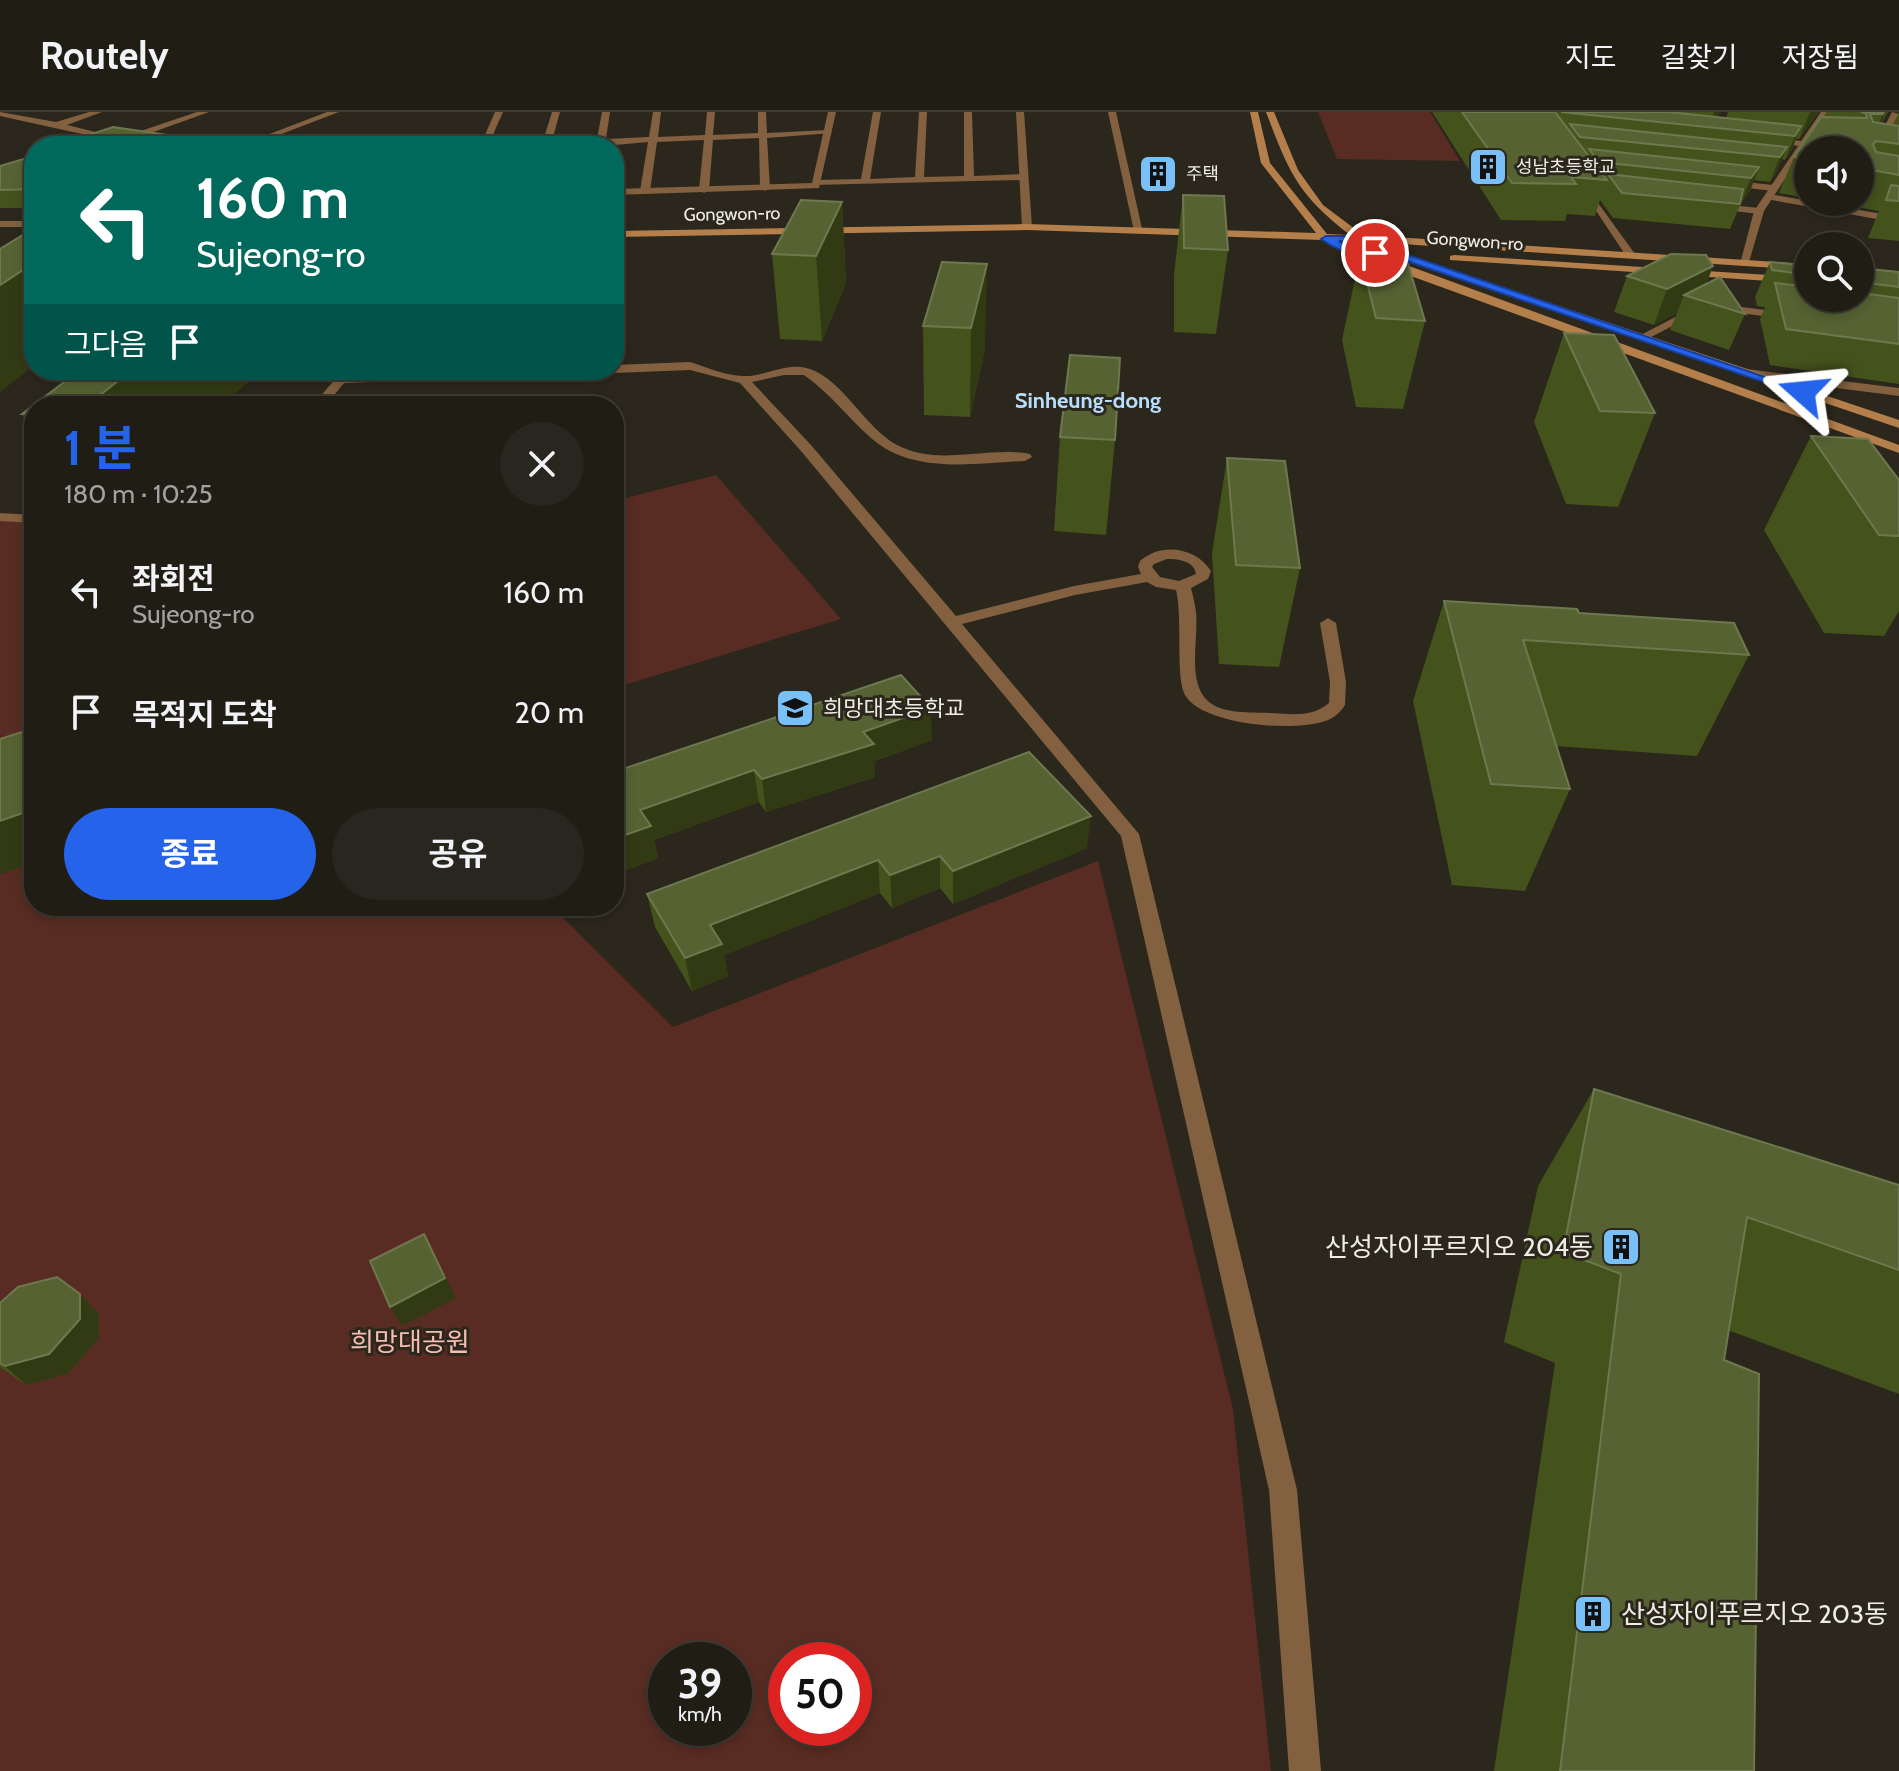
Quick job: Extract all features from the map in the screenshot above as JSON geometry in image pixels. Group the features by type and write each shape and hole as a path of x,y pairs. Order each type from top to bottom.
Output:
{"main road":[{"path":"1254,112 1266,163 1326,239 1899,449"},
{"path":"1270,112 1293,170 1320,207 1361,238 1395,254 1899,424"},
{"name":"Gongwon-ro","path":"624,234 1027,227 1361,238 1794,266"},
{"name":"Gongwon-ro","path":"1139,231 1395,254"},
{"name":"Gongwon-ro","path":"1440,257 1778,278"}],"street":[{"path":"53,126 98,112"},
{"path":"135,136 205,112"},
{"path":"269,136 335,112"},
{"path":"488,136 499,112"},
{"path":"549,136 556,112"},
{"path":"602,136 606,112"},
{"path":"645,191 657,112"},
{"path":"704,190 711,112"},
{"path":"762,112 765,188"},
{"path":"816,185 832,112"},
{"path":"865,183 877,112"},
{"path":"919,181 923,112"},
{"path":"968,112 969,179"},
{"path":"1020,112 1027,227"},
{"path":"1112,112 1139,231"},
{"path":"1886,157 1872,154 1896,112"},
{"path":"0,113 103,136"},
{"path":"1808,136 1824,114 1835,118"},
{"path":"1873,124 1899,128"},
{"path":"624,142 828,133"},
{"path":"1756,138 1794,142"},
{"path":"1744,262 1759,211 1794,160"},
{"path":"1773,164 1790,168"},
{"path":"1573,174 1630,254"},
{"path":"624,192 1023,177"},
{"path":"1709,181 1899,220"},
{"path":"1585,192 1601,194"},
{"path":"1696,204 1759,211"},
{"path":"0,224 24,224"},
{"path":"1641,338 1704,305 1804,318"},
{"path":"624,369 690,366 744,380 799,370 808,372 853,409 877,437 906,454 926,458 1025,457"},
{"path":"1746,373 1899,392"},
{"path":"326,396 340,380"},
{"path":"744,380 806,448 1130,834 1283,1490 1305,1771"},
{"path":"0,517 24,518"},
{"path":"952,622 1074,591 1149,577 1164,584 1183,586 1198,580 1204,571 1197,561 1170,554 1153,558 1145,567 1149,577"},
{"path":"1183,586 1189,601 1187,675 1190,690 1197,702 1223,716 1322,716 1337,705 1338,682 1328,623"}],"green space":[{"path":"1318,112 1430,112 1460,161 1337,159"},
{"path":"716,475 841,619 624,685 624,498"},
{"name":"희망대공원","path":"0,520 24,521 24,916 561,916 673,1027 1098,861 1233,1409 1271,1771 0,1771"}],"building":[{"path":"1462,112 1555,112 1607,180 1571,177 1576,184 1512,183"},
{"path":"1561,112 1669,112 1801,126 1795,136"},
{"path":"1861,112 1884,112 1870,114 1873,122 1899,126 1899,144 1874,143 1874,136 1808,136 1821,117 1867,118 1866,113"},
{"path":"1570,124 1787,147 1780,157 1580,137"},
{"path":"113,127 174,136 86,136"},
{"path":"1874,147 1876,152 1899,156 1899,175 1874,171"},
{"path":"1589,149 1759,167 1751,178 1599,162"},
{"path":"24,159 24,189 0,190 0,166"},
{"path":"1608,174 1743,189 1740,204 1622,193"},
{"path":"1891,185 1899,186 1899,201 1886,200"},
{"path":"1183,195 1224,196 1228,250 1184,248"},
{"path":"801,200 842,202 816,256 772,254"},
{"path":"24,234 24,269 0,285 0,249"},
{"path":"1671,254 1706,255 1713,266 1667,289 1627,276"},
{"path":"1360,255 1406,257 1425,321 1376,318"},
{"path":"942,262 987,264 971,328 923,326"},
{"path":"1770,262 1794,265 1794,273 1772,270"},
{"path":"1874,269 1899,272 1899,287 1874,284"},
{"path":"1720,277 1745,314 1684,295"},
{"path":"1775,283 1794,285 1794,312 1874,312 1874,295 1899,298 1899,344 1786,329"},
{"path":"1564,333 1614,335 1655,413 1600,411"},
{"path":"1070,355 1120,358 1115,440 1060,437"},
{"path":"67,380 119,380 99,396 46,396"},
{"path":"1811,436 1868,439 1899,480 1899,536 1879,535"},
{"path":"1227,458 1285,461 1300,568 1236,565"},
{"path":"1444,601 1734,623 1749,655 1523,640 1570,789 1491,784"},
{"path":"901,675 931,708 863,732 874,744 762,779 754,770 640,810 651,826 624,835 624,769"},
{"path":"24,731 24,813 0,821 0,739"},
{"path":"1029,752 1091,816 953,871 940,856 890,875 878,860 710,925 722,944 685,958 647,894"},
{"path":"1594,1089 1899,1185 1899,1270 1747,1217 1724,1360 1759,1374 1754,1771 1560,1771 1621,1274 1563,1252"},
{"path":"424,1234 445,1278 390,1307 370,1261"},
{"path":"57,1277 80,1294 80,1319 49,1354 5,1366 0,1363 0,1303 18,1287"}],"place":[{"name":"성남초등학교","path":"1488,167"},
{"name":"주택","path":"1158,174"},
{"name":"희망대초등학교","path":"795,708"},
{"name":"산성자이푸르지오 204동","path":"1621,1247"},
{"name":"산성자이푸르지오 203동","path":"1593,1614"}],"district":[{"name":"Sinheung-dong","path":"1088,400"}],"route":[{"path":"1375,253 1355,252 1326,239 1361,238 1395,254 1803,392"}]}
